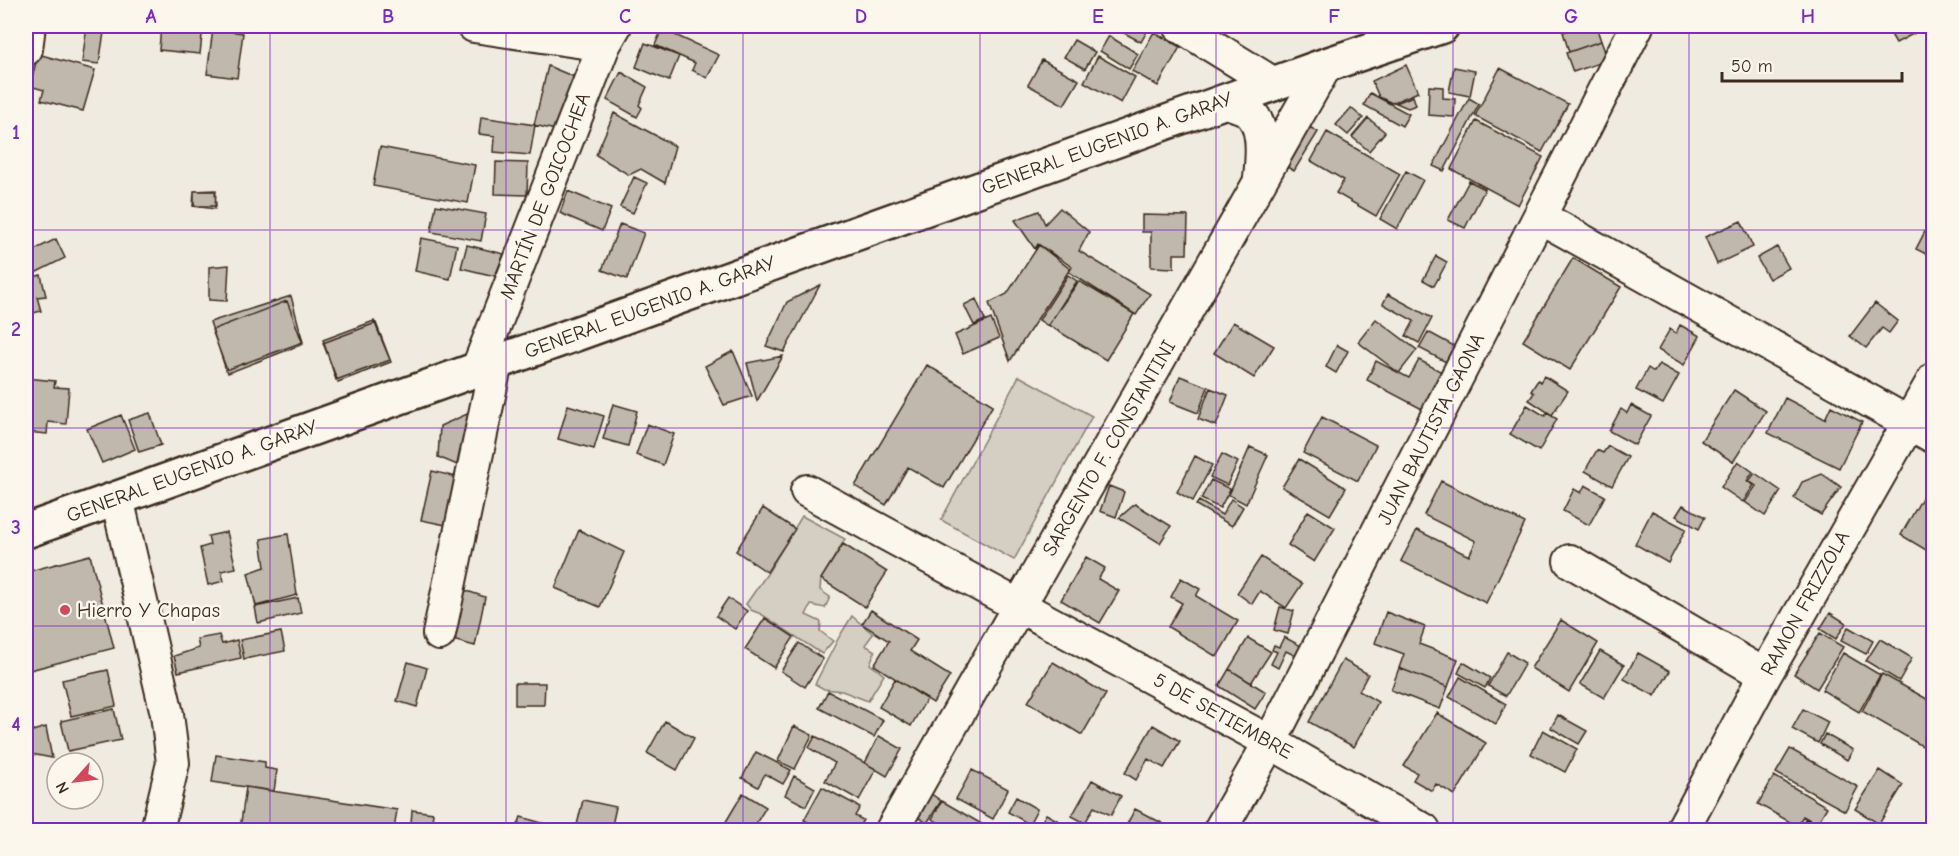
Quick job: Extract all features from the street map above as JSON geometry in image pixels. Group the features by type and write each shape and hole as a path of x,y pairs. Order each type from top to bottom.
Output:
{"main road":[{"name":"GENERAL EUGENIO A. GARAY","path":"26,531 1326,65 1442,26"}],"street":[{"path":"26,50 29,26"},
{"path":"474,26 609,35"},
{"path":"1180,26 1274,84"},
{"name":"JUAN BAUTISTA GAONA","path":"1220,831 1270,742 1637,26"},
{"name":"MARTÍN DE GOICOCHEA","path":"439,634 487,365 609,35"},
{"name":"SARGENTO F. CONSTANTINI","path":"892,831 1326,65"},
{"path":"1225,102 1246,110 1254,118 1260,134 1262,156 1260,182"},
{"path":"1540,217 1921,429"},
{"name":"RAMON FRIZZOLA","path":"1682,831 1765,675 1921,429 1934,379"},
{"name":"5 DE SETIEMBRE","path":"807,491 1270,742 1424,831"},
{"path":"117,498 167,714 173,763 157,831"},
{"path":"1570,561 1765,675"}],"shaded area":[{"path":"1019,376 1092,416 1014,560 941,520"},
{"path":"802,516 845,539 821,579 820,590 830,597 825,608 811,605 806,615 821,622 820,631 833,641 822,654 761,614 751,610 746,604"},
{"path":"852,616 873,634 865,645 875,651 870,664 884,675 868,701 842,691 824,689 815,684"}],"building":[{"path":"87,26 105,26 99,64 82,62"},
{"path":"161,26 203,26 200,54 159,50"},
{"path":"1111,26 1150,26 1141,42"},
{"path":"1582,26 1596,26 1601,41 1569,52 1563,32"},
{"path":"1886,26 1934,26 1934,41 1926,27 1896,43"},
{"path":"213,29 243,33 237,78 207,74"},
{"path":"662,29 719,55 707,78 692,70 695,63 655,45"},
{"path":"1154,32 1180,47 1158,86 1132,71"},
{"path":"1109,36 1138,54 1129,69 1100,51"},
{"path":"1074,40 1095,52 1085,69 1064,57"},
{"path":"1601,41 1608,60 1573,72 1566,53"},
{"path":"645,43 679,56 669,81 636,67"},
{"path":"38,54 95,70 83,111 41,100 44,90 30,86"},
{"path":"1098,56 1135,77 1121,103 1084,82"},
{"path":"1042,60 1079,80 1064,105 1028,85"},
{"path":"1406,65 1418,92 1392,103 1379,97 1372,81"},
{"path":"548,66 584,81 564,132 534,125"},
{"path":"1454,67 1475,71 1470,96 1449,92"},
{"path":"1500,68 1568,104 1542,152 1475,116"},
{"path":"621,72 647,87 639,105 642,108 637,117 607,100"},
{"path":"1429,86 1443,87 1443,98 1455,99 1454,117 1428,115"},
{"path":"1370,93 1409,114 1402,126 1364,105"},
{"path":"1413,96 1416,105 1408,108 1396,103"},
{"path":"1469,98 1479,104 1444,171 1433,166"},
{"path":"1351,108 1363,118 1348,135 1336,125"},
{"path":"614,113 675,146 665,183 641,169 629,175 596,155"},
{"path":"481,117 535,125 530,155 494,152 495,136 479,134"},
{"path":"1368,118 1385,132 1369,151 1352,137"},
{"path":"1476,121 1543,157 1518,205 1451,169"},
{"path":"1306,125 1318,132 1294,171 1282,164"},
{"path":"1327,132 1400,174 1376,216 1336,193 1344,180 1311,161"},
{"path":"380,147 475,165 468,203 373,186"},
{"path":"496,162 528,163 527,195 495,194"},
{"path":"1406,171 1423,180 1397,229 1380,219"},
{"path":"634,177 647,183 633,213 620,207"},
{"path":"1469,181 1485,189 1465,228 1448,220"},
{"path":"215,190 216,206 194,206 194,191"},
{"path":"194,191 216,191 215,209 193,206"},
{"path":"568,191 611,209 602,231 560,213"},
{"path":"436,205 486,214 481,241 431,232"},
{"path":"1060,208 1089,232 1079,251 1150,294 1136,315 1069,272 1072,267 1038,244 1035,249 1015,220 1039,211 1045,224"},
{"path":"1934,214 1934,258 1916,249"},
{"path":"1142,215 1188,216 1187,254 1174,254 1174,268 1151,267 1151,232 1142,232"},
{"path":"1741,221 1753,247 1717,264 1705,237"},
{"path":"620,224 644,233 627,279 602,270"},
{"path":"421,238 457,245 450,279 415,271"},
{"path":"56,239 65,258 33,274 26,261 26,254"},
{"path":"467,245 504,254 495,276 461,268"},
{"path":"1039,245 1070,269 1010,361 989,303 1007,294"},
{"path":"1777,247 1789,268 1769,279 1757,258"},
{"path":"1436,256 1447,262 1434,286 1423,280"},
{"path":"1573,258 1621,287 1570,370 1523,341"},
{"path":"229,265 227,301 209,300 209,267"},
{"path":"41,275 46,296 37,297 41,311 26,315 26,279"},
{"path":"1068,275 1077,281 1048,326 1039,320"},
{"path":"1079,281 1134,314 1106,360 1048,325"},
{"path":"820,285 784,352 766,346 787,302"},
{"path":"1388,294 1432,318 1419,343 1406,336 1414,321 1383,304"},
{"path":"291,296 303,342 226,370 210,322"},
{"path":"976,299 985,320 974,325 964,305"},
{"path":"287,301 303,344 228,373 212,330"},
{"path":"1875,303 1898,321 1889,333 1882,328 1866,348 1850,336"},
{"path":"991,319 999,338 963,354 955,335"},
{"path":"1376,319 1417,350 1399,373 1358,342"},
{"path":"374,321 390,360 336,380 323,340"},
{"path":"1233,322 1274,346 1254,378 1214,353"},
{"path":"376,323 391,362 338,382 323,343"},
{"path":"1680,325 1700,336 1684,365 1658,350 1670,329 1676,333"},
{"path":"1428,332 1456,347 1448,363 1419,348"},
{"path":"1337,345 1348,351 1336,373 1326,367"},
{"path":"733,351 752,396 724,405 705,366"},
{"path":"783,356 757,401 747,363"},
{"path":"1419,360 1442,372 1422,409 1367,380 1376,361 1409,378"},
{"path":"1659,364 1679,375 1663,404 1636,390 1648,368 1654,372"},
{"path":"927,365 993,405 944,488 908,467 886,505 855,486"},
{"path":"1180,376 1208,387 1198,413 1170,402"},
{"path":"1544,376 1568,391 1552,415 1529,400 1534,393 1531,391 1538,380 1540,382"},
{"path":"26,378 55,381 54,387 69,388 66,424 48,422 47,434 26,432"},
{"path":"1210,388 1228,395 1216,426 1198,419"},
{"path":"1734,390 1766,411 1733,462 1701,441"},
{"path":"1785,398 1825,419 1831,406 1862,422 1839,468 1768,433"},
{"path":"613,404 637,411 628,446 603,439"},
{"path":"568,405 604,416 594,449 558,439"},
{"path":"1527,405 1545,416 1547,413 1557,419 1539,451 1510,434"},
{"path":"1631,405 1651,416 1635,445 1609,431 1621,409 1627,413"},
{"path":"474,411 462,467 438,457 440,426"},
{"path":"150,413 161,445 139,452 128,420"},
{"path":"121,415 135,449 102,463 87,429"},
{"path":"1322,417 1376,445 1358,481 1303,453"},
{"path":"647,424 674,434 663,465 636,455"},
{"path":"1608,446 1628,457 1612,486 1585,471 1597,450 1603,453"},
{"path":"1250,447 1268,455 1246,504 1229,495"},
{"path":"1222,454 1238,462 1227,485 1210,477"},
{"path":"1195,456 1212,465 1193,501 1177,492"},
{"path":"1299,459 1346,488 1330,515 1282,487"},
{"path":"1738,461 1753,472 1747,481 1754,485 1743,502 1721,487"},
{"path":"432,471 457,477 446,525 421,520"},
{"path":"1755,473 1781,491 1765,516 1745,502 1756,486 1749,481"},
{"path":"1822,474 1841,487 1821,515 1794,498 1802,482"},
{"path":"1211,480 1230,489 1220,508 1201,499"},
{"path":"1441,481 1525,523 1486,603 1401,561 1417,530 1469,556 1476,541 1424,515"},
{"path":"1930,484 1934,486 1934,548 1931,553 1901,535"},
{"path":"1585,485 1605,496 1589,525 1563,511 1574,489 1581,493"},
{"path":"1109,486 1124,492 1116,517 1100,511"},
{"path":"1231,499 1243,507 1232,526 1196,505 1199,501 1222,515"},
{"path":"1135,504 1171,526 1160,543 1119,518"},
{"path":"1683,505 1705,517 1699,529 1676,516"},
{"path":"763,508 795,529 767,572 736,551"},
{"path":"1308,511 1335,528 1314,562 1288,545"},
{"path":"1652,511 1686,529 1668,563 1635,544"},
{"path":"579,530 624,552 600,607 555,588"},
{"path":"227,532 236,568 221,571 224,581 208,585 200,548 210,545 208,536"},
{"path":"288,534 297,595 256,606 248,573 265,567 261,539"},
{"path":"843,544 887,572 865,607 821,579"},
{"name":"Hierro Y Chapas","path":"90,555 114,648 30,670 26,653 26,572"},
{"path":"1086,557 1105,568 1098,579 1119,591 1100,623 1061,600"},
{"path":"1261,557 1302,584 1286,608 1260,591 1252,604 1237,593"},
{"path":"1181,578 1200,589 1196,596 1238,621 1217,657 1168,627 1182,603 1171,597"},
{"path":"455,587 485,597 475,646 445,638"},
{"path":"298,598 301,613 258,623 255,607"},
{"path":"728,598 747,611 735,629 716,616"},
{"path":"1280,607 1294,611 1288,634 1274,630"},
{"path":"871,610 917,640 910,651 950,676 933,703 874,665 889,641 862,624"},
{"path":"1386,612 1425,627 1419,644 1458,659 1448,687 1399,668 1404,654 1375,643"},
{"path":"1830,613 1846,623 1836,639 1820,629"},
{"path":"765,618 794,637 774,668 745,649"},
{"path":"1561,620 1598,643 1569,692 1531,668"},
{"path":"1848,627 1873,641 1866,654 1841,641"},
{"path":"281,632 285,651 244,659 240,640"},
{"path":"1820,633 1843,647 1817,689 1794,674"},
{"path":"219,635 222,644 237,640 241,658 178,672 174,656 199,648 197,639"},
{"path":"1284,637 1301,646 1296,656 1286,651 1278,668 1271,664 1277,652 1272,650 1274,645 1279,647"},
{"path":"1248,638 1271,652 1251,683 1229,669"},
{"path":"1880,639 1912,658 1899,681 1866,661"},
{"path":"799,643 823,659 805,687 781,671"},
{"path":"1600,651 1624,665 1604,698 1580,684"},
{"path":"1507,652 1525,663 1506,696 1488,686"},
{"path":"1638,653 1670,671 1655,696 1624,679"},
{"path":"1843,653 1880,675 1859,712 1822,690"},
{"path":"1343,660 1368,674 1359,691 1378,702 1354,747 1309,722"},
{"path":"408,662 427,668 417,707 397,701"},
{"path":"1053,662 1106,694 1082,735 1028,702"},
{"path":"1463,662 1490,678 1485,688 1458,673"},
{"path":"1399,668 1448,687 1440,709 1391,690"},
{"path":"1229,669 1266,692 1255,709 1219,686"},
{"path":"108,670 116,706 71,716 62,680"},
{"path":"1882,674 1934,703 1934,730 1924,747 1862,711"},
{"path":"1460,677 1506,704 1496,724 1449,697"},
{"path":"895,679 927,698 911,726 879,707"},
{"path":"515,683 545,683 544,705 515,705"},
{"path":"828,691 883,720 874,737 819,708"},
{"path":"114,709 121,740 68,751 61,721"},
{"path":"1803,709 1828,722 1818,743 1792,729"},
{"path":"1437,713 1486,743 1455,795 1436,784 1432,791 1413,780 1417,773 1404,766"},
{"path":"1558,715 1587,731 1579,744 1551,728"},
{"path":"665,721 694,738 677,770 647,753"},
{"path":"1153,725 1180,741 1164,768 1148,759 1136,780 1125,773"},
{"path":"794,726 812,735 795,769 778,761"},
{"path":"46,727 51,751 45,751 45,757 26,753 26,733"},
{"path":"1543,730 1577,749 1565,772 1531,754"},
{"path":"1825,734 1853,750 1847,760 1820,744"},
{"path":"815,736 876,769 859,800 825,781 835,763 809,748"},
{"path":"879,736 902,749 887,776 865,763"},
{"path":"1790,749 1858,787 1845,811 1776,773"},
{"path":"756,752 791,770 783,784 765,774 758,787 742,778"},
{"path":"216,755 265,762 265,768 277,770 274,791 212,782"},
{"path":"972,770 1008,789 993,819 956,799"},
{"path":"1880,770 1903,785 1879,824 1855,809"},
{"path":"794,776 815,788 806,806 785,795"},
{"path":"1774,776 1827,807 1817,824 1803,816 1797,826 1758,804"},
{"path":"1092,780 1121,796 1111,815 1094,807 1085,823 1072,816"},
{"path":"246,787 397,810 394,830 240,829"},
{"path":"822,787 860,807 855,816 863,820 857,830 823,830 804,820"},
{"path":"743,793 766,807 752,830 734,830 724,825"},
{"path":"930,793 941,801 927,823 916,816"},
{"path":"1016,797 1037,809 1029,824 1008,812"},
{"path":"583,800 616,807 611,830 577,825"},
{"path":"942,801 992,830 952,830 932,819"},
{"path":"1135,809 1175,830 1124,830"},
{"path":"412,810 433,813 431,830 420,830 421,825 411,824"},
{"path":"1046,814 1071,828 1069,830 1037,830"},
{"path":"521,817 549,825 547,830 516,830"},
{"path":"1805,819 1824,830 1798,830"},
{"path":"72,821 117,826 117,830 71,830"}],"place":[{"name":"Hierro Y Chapas","path":"65,610"}]}
